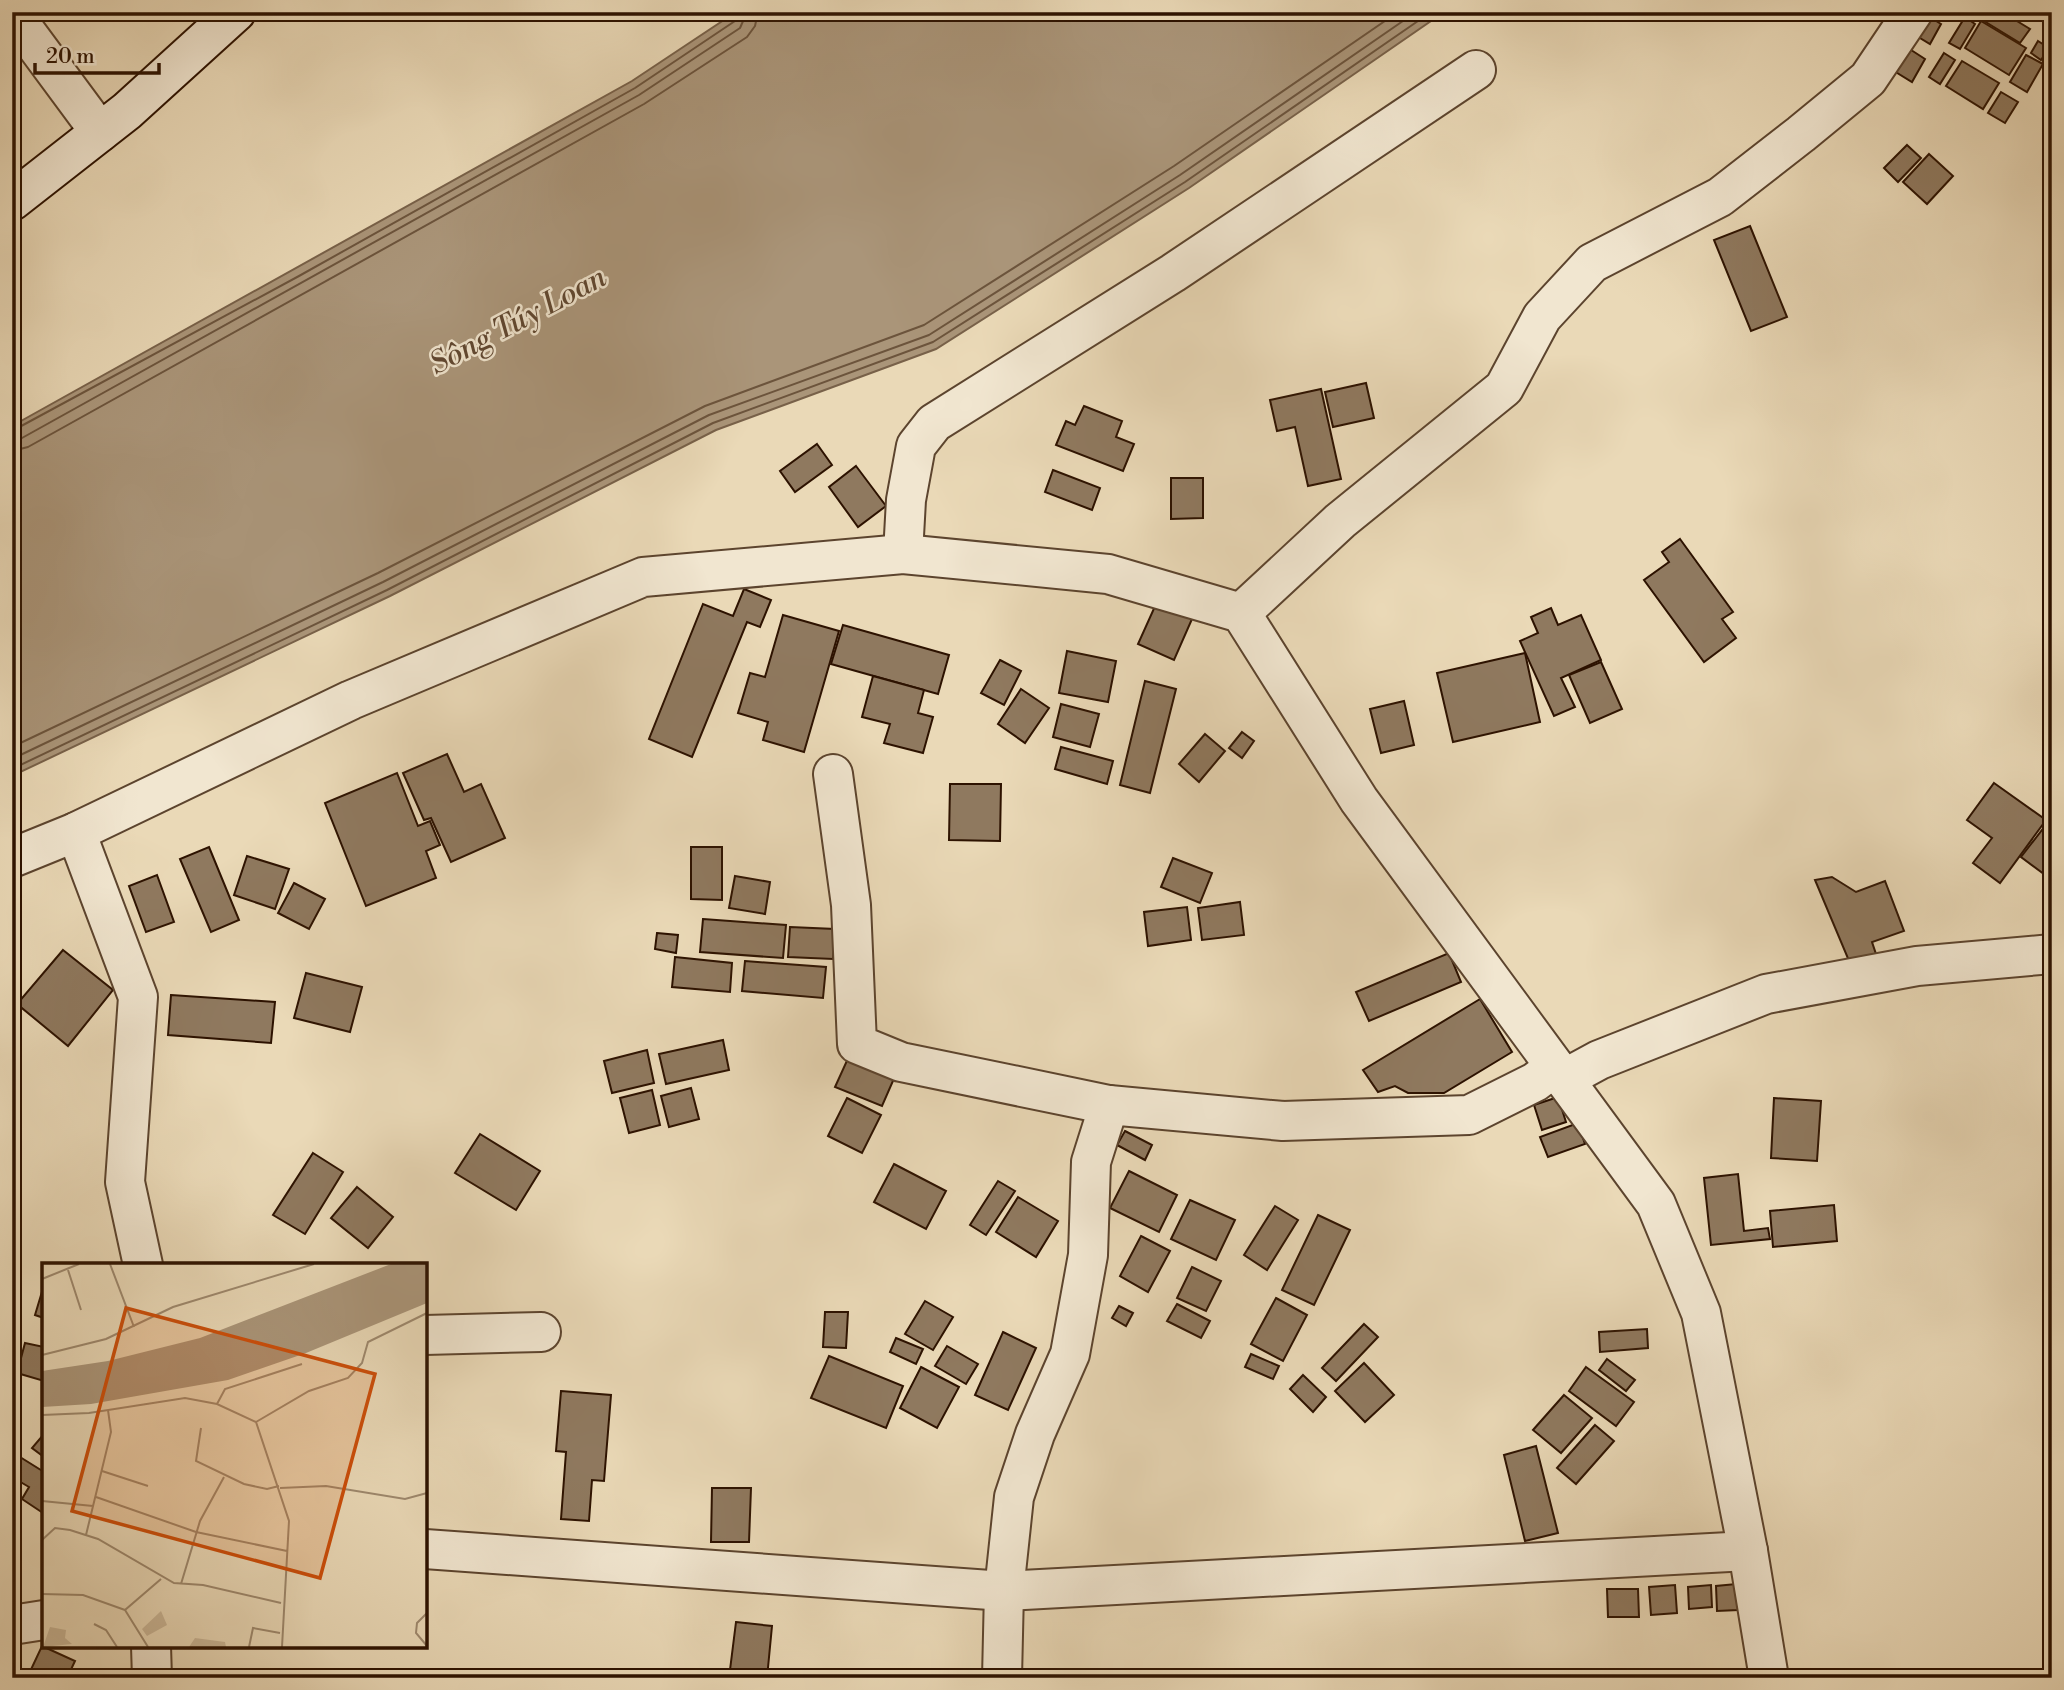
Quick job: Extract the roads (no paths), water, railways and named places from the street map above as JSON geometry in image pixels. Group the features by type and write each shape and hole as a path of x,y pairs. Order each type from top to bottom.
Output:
{"street":[{"path":"12,201 100,132 236,12"},
{"path":"1241,613 1340,521 1504,388 1542,317 1592,263 1720,197 1801,134 1868,79 1913,12"},
{"path":"12,13 100,132"},
{"path":"903,554 906,500 916,446 934,423 1173,273 1476,70"},
{"path":"12,858 76,832 351,700 643,577 903,554 1108,574 1241,613 1359,800 1656,1204 1701,1312 1748,1551 1769,1678"},
{"path":"833,774 850,905 857,1044 901,1062 1109,1105 1283,1121 1469,1115 1535,1082 1599,1060 1766,994 1917,966 2052,954"},
{"path":"76,832 138,997 125,1182 144,1263"},
{"path":"1002,1678 1003,1591 1014,1497 1035,1434 1070,1354 1088,1255 1091,1162 1109,1105"},
{"path":"427,1335 541,1332"},
{"path":"427,1549 1003,1591 1748,1551"},
{"path":"12,1625 42,1620"},
{"path":"151,1648 152,1678"}],"water":[{"name":"Sông Túy Loan","path":"736,12 1444,12 1189,188 936,349 716,430 390,596 12,776 12,426 632,81"}]}
